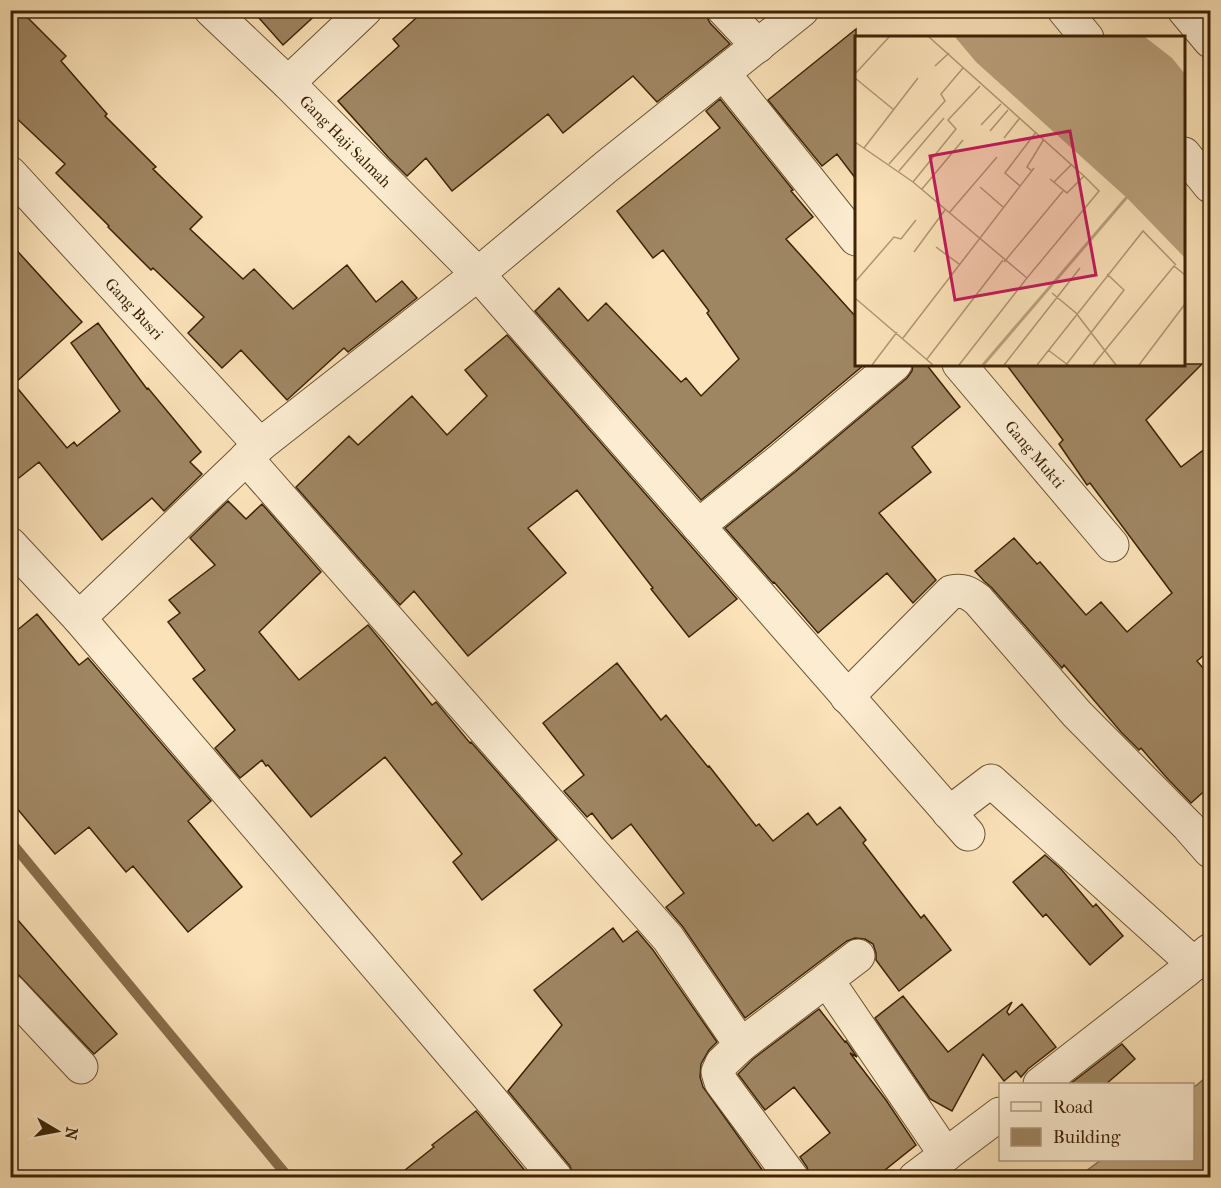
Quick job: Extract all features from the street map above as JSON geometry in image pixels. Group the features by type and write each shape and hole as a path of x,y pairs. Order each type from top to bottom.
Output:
{"street":[{"name":"Gang Haji Salmah","path":"211,10 288,83 478,274 958,824 991,781 1202,957"},
{"path":"288,83 365,10"},
{"path":"724,10 758,46"},
{"path":"79,618 253,451 478,274 606,167 802,10"},
{"path":"1064,10 1085,36"},
{"path":"1184,10 1210,41"},
{"path":"724,74 855,238"},
{"path":"1185,155 1210,186"},
{"name":"Gang Busri","path":"10,173 253,451 668,938 741,1045"},
{"path":"698,526 893,366"},
{"name":"Gang Mukti","path":"961,366 1112,545"},
{"path":"10,544 79,618 489,1096 556,1178"},
{"path":"847,697 951,592 961,590 969,593 978,600 1077,714 1210,850"},
{"path":"792,1178 718,1078 718,1072 722,1063 741,1045 858,956"},
{"path":"1041,1083 1202,957"},
{"path":"827,980 946,1155"},
{"path":"10,991 81,1067"},
{"path":"915,1178 999,1115"}],"shaded area":[{"path":"1210,1074 1210,1177 1078,1177 1100,1161 1194,1161 1194,1087"}],"building":[{"path":"10,10 20,10 66,56 61,61 107,114 105,116 156,167 153,169 202,217 190,229 243,279 254,269 293,309 347,265 376,302 402,281 417,298 348,352 344,348 287,400 241,350 222,368 188,333 204,317 153,268 151,270 56,173 65,164 10,112"},
{"path":"252,10 321,10 283,45"},
{"path":"425,10 706,10 710,23 730,44 657,102 633,76 563,133 548,114 452,191 426,158 407,176 338,101 399,46 393,39"},
{"path":"856,29 855,178 837,154 822,166 768,100"},
{"path":"720,99 813,217 786,239 855,316 855,366 863,366 701,500 535,311 559,288 588,321 606,303 681,382 686,378 701,396 739,359 707,313 709,311 663,250 653,258 617,211 720,128 706,111"},
{"path":"10,243 82,322 14,384 67,448 74,442 77,446 120,411 71,343 98,323 147,389 201,452 190,462 202,474 164,511 152,498 102,540 39,462 10,485"},
{"path":"507,335 737,599 689,637 577,490 528,528 566,573 468,656 414,591 400,605 296,487 349,436 358,445 412,396 447,435 487,396 465,370"},
{"path":"1185,364 1202,364 1146,420 1181,467 1210,445 1210,650 1197,661 1210,676 1210,786 1191,803 1141,748 1139,750 1121,732 1064,665 1062,668 975,571 1014,538 1037,564 1040,562 1086,615 1101,602 1127,632 1172,593 1090,483 1087,485 1059,444 1063,440 1008,366 1185,366"},
{"path":"913,366 928,366 960,407 912,447 931,472 879,513 936,580 913,603 887,573 818,633 725,528 907,378"},
{"path":"228,501 246,519 262,504 321,572 259,632 299,680 368,625 432,705 436,702 557,840 482,900 453,862 462,854 385,757 311,817 262,760 240,778 215,748 235,730 193,679 205,670 168,622 180,613 169,600 215,565 190,538"},
{"path":"37,614 79,665 88,658 211,801 188,821 242,887 188,932 133,866 126,872 89,827 55,854 10,800 10,636"},
{"path":"617,663 661,720 666,715 756,826 759,824 773,841 808,813 817,825 840,807 866,840 863,843 921,918 924,915 951,950 899,991 876,960 873,944 865,939 855,938 847,941 745,1018 683,927 666,907 684,893 631,824 612,839 592,813 587,817 564,791 584,775 543,723"},
{"path":"1045,855 1061,869 1093,907 1096,904 1123,936 1090,965 1046,914 1043,917 1013,882"},
{"path":"10,911 117,1034 94,1054 10,966"},
{"path":"613,928 623,942 637,931 653,950 717,1042 701,1064 700,1077 703,1087 768,1178 574,1178 570,1166 508,1091 562,1025 534,990"},
{"path":"903,996 948,1052 1012,1002 1007,1012 1009,1015 1022,1004 1056,1047 1021,1077 1016,1071 1004,1081 983,1054 952,1111 930,1099 875,1018"},
{"path":"819,1009 846,1041 857,1057 850,1053 886,1100 916,1145 875,1178 810,1178 807,1167 800,1157 830,1133 794,1087 765,1110 738,1074 753,1059"},
{"path":"1122,1044 1135,1059 1107,1083 1071,1083"},
{"path":"476,1111 531,1178 395,1178 434,1147 432,1145"}],"waterway":[{"path":"10,841 289,1178"}]}
